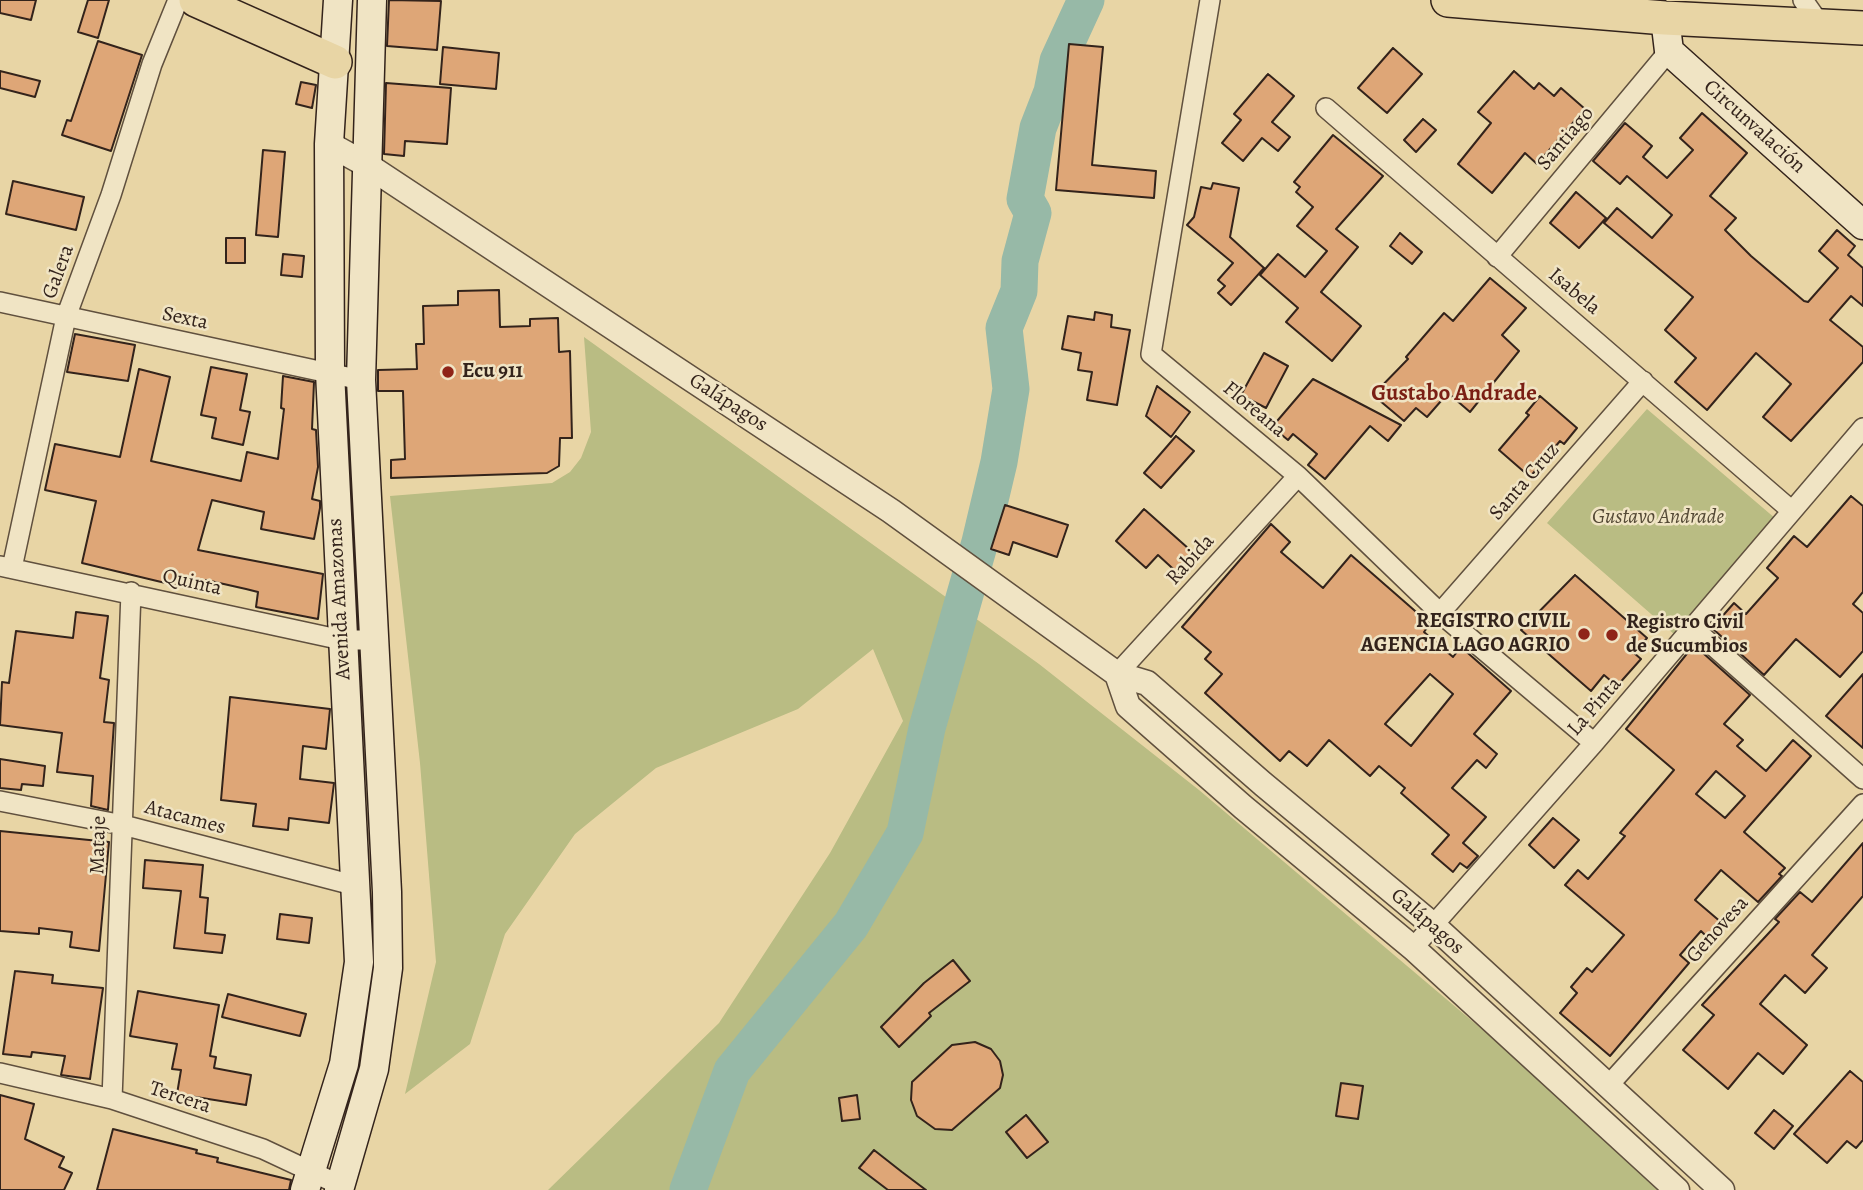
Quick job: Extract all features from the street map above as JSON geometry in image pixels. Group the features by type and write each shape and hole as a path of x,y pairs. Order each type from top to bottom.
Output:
{"highway":[{"path":"196,0 335,62"},
{"path":"1448,0 1663,23 1813,13 1863,28"}],"main road":[{"name":"Avenida Amazonas","path":"307,1180 344,1063 359,961 330,372 329,144 338,0"},
{"name":"Avenida Amazonas","path":"339,1187 374,1069 388,968 387,892 361,380 372,0"},
{"name":"Circunvalación","path":"1663,23 1863,225"}],"street":[{"name":"Galera","path":"6,567 66,317 111,195 152,64 178,0"},
{"name":"Floreana","path":"1210,0 1151,355 1298,476 1440,613 1594,743"},
{"name":"Santiago","path":"1497,257 1663,23"},
{"name":"Isabela","path":"1326,108 1792,511"},
{"name":"Galápagos","path":"329,144 366,165 898,516 1117,674 1147,683 1263,785 1433,925 1722,1190"},
{"name":"Sexta","path":"0,302 361,380"},
{"name":"Santa Cruz","path":"1440,613 1643,381"},
{"name":"La Pinta","path":"1413,948 1594,743 1863,428"},
{"name":"Rabida","path":"1117,674 1298,476"},
{"name":"Quinta","path":"6,567 131,592 342,640 374,640"},
{"name":"Mataje","path":"112,1099 131,592"},
{"path":"1693,628 1863,779"},
{"name":"Galápagos","path":"1117,674 1128,706 1193,765 1413,948 1677,1190"},
{"name":"Atacames","path":"0,800 123,825 357,886"},
{"name":"Genovesa","path":"1607,1087 1863,803"},
{"name":"Tercera","path":"0,1073 112,1099 263,1149 307,1180 339,1187"}],"green space":[{"path":"584,337 1039,664 1199,790 1672,1190 548,1190 719,1023 830,853 903,721 873,649 798,709 656,768 575,834 505,934 470,1044 405,1094 436,962 420,763 390,496 552,483 570,472 581,458 591,432"},
{"name":"Gustavo Andrade","path":"1647,409 1776,519 1675,635 1547,523"}],"building":[{"path":"0,0 36,0 31,20 0,13"},
{"path":"88,0 109,0 98,38 78,32"},
{"path":"389,0 441,1 437,50 387,46"},
{"path":"98,41 142,55 111,151 62,135 67,120 71,121"},
{"path":"1069,44 1103,47 1092,165 1156,171 1154,198 1056,190"},
{"path":"443,47 499,53 496,89 440,84"},
{"path":"1393,48 1422,74 1387,113 1358,88"},
{"path":"0,71 40,81 35,97 0,88"},
{"path":"1514,71 1534,89 1539,83 1554,96 1561,88 1585,109 1537,164 1525,153 1492,193 1458,164 1491,123 1478,112"},
{"path":"1268,74 1294,96 1272,122 1290,137 1278,151 1262,138 1243,161 1222,143 1241,120 1234,114"},
{"path":"301,82 316,85 312,108 296,104"},
{"path":"386,83 451,88 447,144 405,141 404,156 384,154"},
{"path":"1702,113 1747,153 1710,196 1736,218 1725,230 1751,256 1808,302 1838,268 1819,251 1837,230 1855,246 1848,255 1863,268 1863,306 1851,296 1830,320 1863,347 1863,362 1791,441 1763,417 1791,384 1756,353 1707,410 1675,382 1696,358 1665,330 1693,297 1604,223 1617,208 1652,238 1672,215 1627,176 1620,184 1593,161 1625,123 1652,146 1643,157 1667,178 1693,150 1680,138"},
{"path":"1423,119 1436,130 1416,152 1404,140"},
{"path":"1333,135 1383,176 1336,229 1358,247 1321,292 1361,326 1332,361 1286,322 1298,308 1260,275 1278,254 1305,277 1327,251 1297,226 1313,207 1296,192 1300,187 1294,182"},
{"path":"263,150 285,152 278,237 256,235"},
{"path":"13,181 84,197 76,230 6,214"},
{"path":"1213,183 1239,188 1230,237 1264,268 1231,305 1218,293 1225,286 1218,280 1233,263 1187,225 1194,217 1201,187 1211,189"},
{"path":"1576,192 1606,218 1579,248 1550,223"},
{"path":"1400,233 1422,252 1412,264 1390,246"},
{"path":"226,238 245,238 245,263 226,263"},
{"path":"283,254 304,256 302,277 281,275"},
{"path":"1490,278 1526,308 1502,335 1519,351 1470,412 1448,393 1427,417 1416,408 1404,421 1373,395 1408,359 1406,357 1444,313 1453,321"},
{"path":"499,290 500,327 530,326 530,319 558,318 559,352 570,351 572,438 560,438 559,466 547,473 391,478 391,460 405,459 403,391 378,391 378,370 417,369 416,344 424,344 423,306 458,305 458,291"},
{"path":"1095,312 1112,315 1111,327 1130,330 1117,405 1087,400 1092,372 1078,370 1081,353 1062,349 1068,316 1094,320"},
{"path":"75,334 135,345 128,381 67,372"},
{"path":"1264,353 1288,366 1266,408 1241,395"},
{"path":"211,367 247,374 240,410 250,412 243,445 212,438 216,418 201,415"},
{"path":"139,369 170,377 151,461 241,481 247,452 278,459 284,409 281,408 283,376 314,382 312,429 316,430 318,467 312,499 320,501 320,508 314,539 261,529 264,512 212,500 198,550 323,574 318,619 256,607 258,592 246,589 206,580 203,592 82,563 96,501 45,490 55,444 120,457"},
{"path":"1313,379 1401,425 1388,441 1370,426 1325,479 1308,465 1317,454 1293,434 1288,440 1272,427"},
{"path":"1157,386 1190,412 1171,437 1146,416"},
{"path":"1540,396 1577,428 1564,444 1560,441 1530,477 1499,450 1529,415 1526,413"},
{"path":"1176,436 1194,451 1161,488 1144,473"},
{"path":"1851,496 1863,506 1863,592 1853,604 1863,613 1863,651 1840,677 1796,639 1764,675 1712,628 1734,603 1746,614 1778,578 1767,568 1794,536 1807,547"},
{"path":"1005,505 1068,525 1057,557 1013,542 1009,555 991,549"},
{"path":"1144,509 1198,557 1182,577 1158,555 1146,568 1116,541"},
{"path":"1271,524 1290,542 1281,552 1323,588 1351,555 1430,624 1424,632 1453,657 1461,647 1511,691 1474,734 1497,754 1486,768 1477,760 1452,788 1486,817 1463,843 1478,856 1467,868 1460,863 1453,872 1432,854 1449,835 1401,793 1405,788 1379,766 1370,776 1329,740 1307,766 1289,751 1280,761 1205,693 1222,674 1205,659 1211,652 1182,627","holes":["1430,674 1453,694 1411,746 1385,724"]},
{"name":"REGISTRO CIVIL AGENCIA LAGO AGRIO","path":"1575,575 1647,638 1634,653 1641,659 1617,686 1604,675 1591,691 1521,630"},
{"path":"76,612 108,616 100,678 109,680 104,722 114,723 108,810 91,806 93,776 57,772 62,733 0,725 2,682 9,683 16,631 73,638"},
{"path":"1694,645 1750,695 1724,724 1743,740 1737,746 1766,771 1793,740 1811,756 1744,832 1785,868 1779,874 1782,876 1758,902 1721,870 1695,900 1722,923 1709,939 1701,931 1680,955 1689,963 1610,1056 1560,1013 1577,993 1571,987 1587,968 1592,972 1624,935 1565,885 1578,870 1588,879 1625,836 1620,833 1674,770 1626,729","holes":["1716,771 1745,796 1725,818 1696,794"]},
{"path":"1863,674 1863,748 1826,716"},
{"path":"230,697 330,709 326,749 303,746 300,779 334,783 329,823 289,818 288,830 253,826 256,804 221,800"},
{"path":"0,759 45,766 43,786 22,784 21,790 0,788"},
{"path":"1553,818 1579,840 1554,868 1529,845"},
{"path":"0,831 109,842 99,951 70,947 72,932 39,928 39,934 0,931"},
{"path":"1863,843 1863,896 1812,955 1827,968 1805,993 1785,975 1760,1004 1807,1045 1783,1074 1758,1053 1728,1089 1683,1050 1714,1015 1702,1005 1779,922 1775,919 1800,892 1812,902"},
{"path":"145,860 203,865 200,897 208,898 205,933 225,935 222,953 174,948 181,891 143,888"},
{"path":"280,914 312,918 309,943 277,939"},
{"path":"953,960 970,981 929,1013 931,1016 899,1047 881,1027 924,983"},
{"path":"15,971 53,975 52,983 103,988 90,1079 61,1075 65,1056 32,1052 31,1057 3,1054"},
{"path":"138,991 219,1005 210,1056 216,1057 214,1068 251,1075 246,1105 177,1094 181,1070 172,1069 177,1044 130,1036"},
{"path":"228,994 306,1014 300,1036 222,1017"},
{"path":"975,1042 991,1049 1000,1061 1003,1075 1000,1088 952,1130 935,1129 917,1116 911,1100 912,1082 952,1045"},
{"path":"1850,1071 1863,1082 1863,1140 1856,1148 1847,1141 1827,1163 1794,1134"},
{"path":"1341,1083 1363,1086 1358,1119 1336,1116"},
{"path":"0,1095 34,1104 25,1139 64,1157 59,1167 72,1173 64,1190 0,1190"},
{"path":"857,1095 860,1119 842,1121 839,1098"},
{"path":"1774,1110 1793,1126 1774,1149 1755,1133"},
{"path":"1026,1115 1048,1142 1027,1158 1006,1132"},
{"path":"113,1129 197,1150 196,1153 218,1158 217,1162 291,1180 289,1190 97,1190"},
{"path":"874,1150 926,1190 888,1190 859,1168"}],"waterway":[{"path":"688,1190 732,1071 851,925 905,833 927,728 980,542 999,462 1011,389 1004,328 1019,291 1020,261 1033,213 1025,199 1038,128 1052,92 1058,61 1086,0"}],"place":[{"name":"Ecu 911","path":"448,372"},
{"name":"REGISTRO CIVIL AGENCIA LAGO AGRIO","path":"1584,634"},
{"name":"Registro Civil de Sucumbios","path":"1612,635"}],"district":[{"name":"Gustabo Andrade","path":"1454,394"}]}
